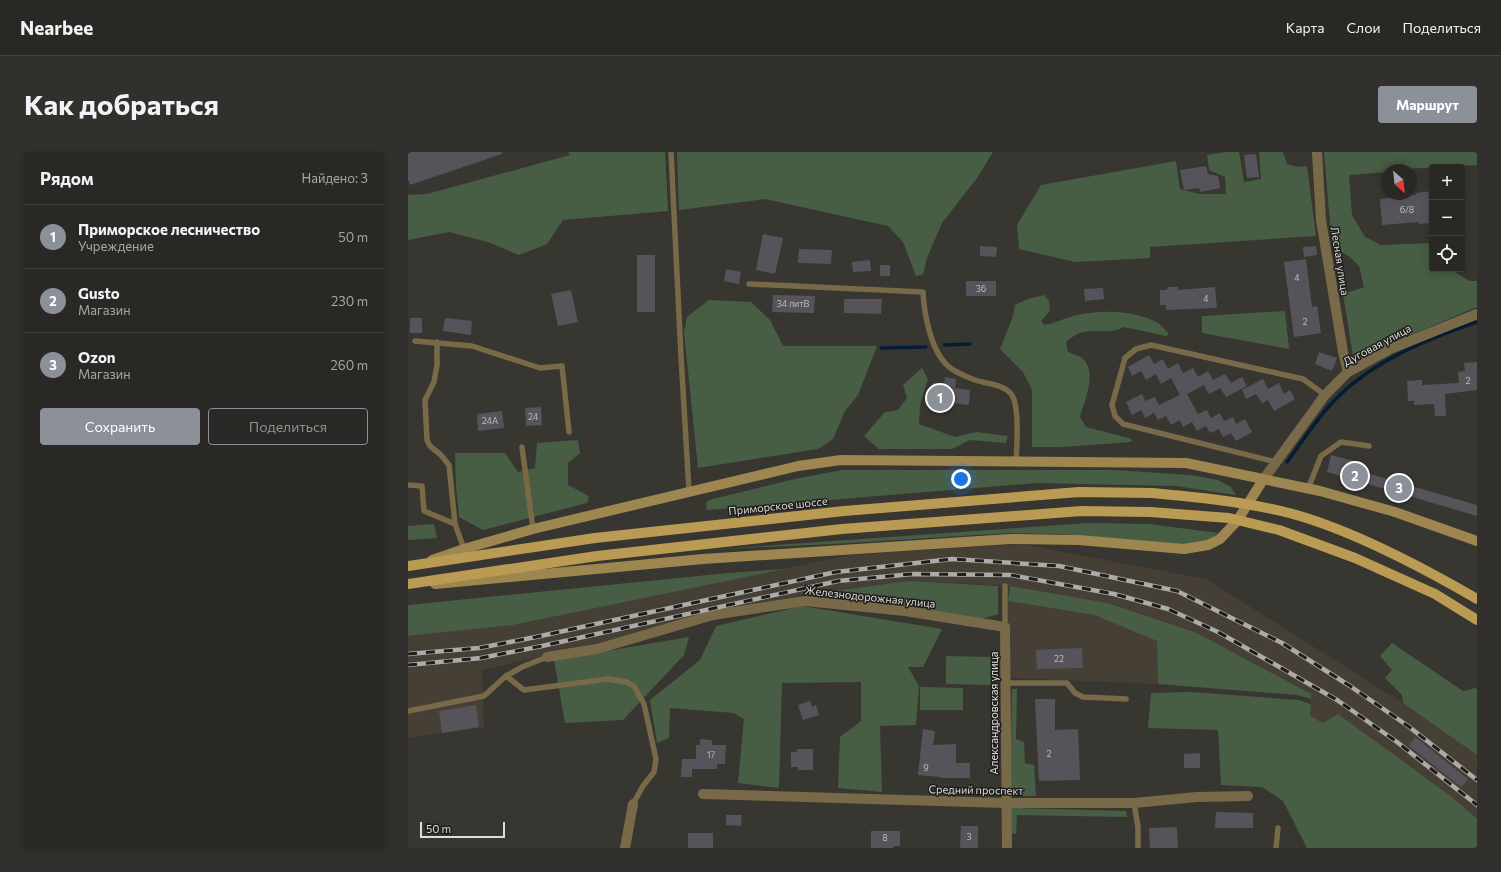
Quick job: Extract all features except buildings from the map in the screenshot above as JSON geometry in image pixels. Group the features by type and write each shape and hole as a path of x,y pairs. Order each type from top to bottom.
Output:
{"main road":[{"name":"Приморское шоссе","path":"408,566 595,538 844,511 1079,492 1152,493 1229,501 1282,511 1329,527 1373,545 1444,580 1477,599"},
{"path":"408,584 597,556 842,529 1082,511 1150,512 1229,518 1280,530 1355,558 1435,594 1477,620"}],"street":[{"name":"Лесная улица","path":"1317,152 1321,220 1343,352 1348,372"},
{"name":"Дуговая улица","path":"1263,480 1325,396 1348,372 1390,349 1477,314"},
{"path":"423,564 464,549 532,528 798,466 841,460 1186,463 1308,489 1395,512 1477,541"},
{"path":"408,587 703,559 1010,539 1079,540 1184,549 1208,545 1220,539 1237,521 1263,480"},
{"name":"Железнодорожная улица","path":"547,657 596,649 713,615 805,601 905,611 1005,627"},
{"name":"Александровская улица","path":"1005,627 1007,848"},
{"name":"Средний проспект","path":"703,794 1006,803 1134,803 1197,797 1248,796"},
{"path":"625,848 634,804"}],"lane":[{"path":"671,152 680,356 689,491"},
{"path":"749,284 923,292 924,313 938,354 948,367 975,380 1005,389 1013,397 1018,431 1016,461"},
{"path":"415,341 472,346 540,368 562,366 569,432"},
{"path":"437,342 437,365 434,382 425,400 427,440 430,446 441,454 449,466 455,524 464,549"},
{"path":"1276,462 1123,424 1115,416 1112,405 1125,358 1136,349 1151,345 1303,379 1325,396"},
{"path":"1308,489 1321,456 1341,442 1370,446"},
{"path":"522,447 532,528"},
{"path":"408,485 422,486 424,511 455,524"},
{"path":"1005,586 1005,627"},
{"path":"408,711 484,696 506,676 522,667 547,657"},
{"path":"506,676 524,690 608,680 626,682 634,686 644,704 656,759 654,772 643,786 634,804"},
{"path":"1005,683 1067,683 1075,693 1083,697 1126,699"},
{"path":"1134,803 1138,827 1138,848"},
{"path":"1276,848 1278,828"}],"shaded area":[{"path":"1021,544 1206,579 1403,703 1477,755 1477,819 1452,797 1310,716 1311,694 1197,633 1010,586 909,581 803,595 482,670 484,727 408,738 408,636 513,625 850,555"},
{"path":"1008,601 1094,615 1157,641 1158,684 1009,678"}],"green space":[{"path":"568,152 665,152 668,211 563,220 547,244 519,255 488,242 449,232 408,240 408,195 427,194 570,155"},
{"path":"677,152 993,152 977,178 942,223 927,258 923,274 916,276 903,242 888,226 765,199 679,210"},
{"path":"1239,152 1244,182 1261,179 1259,152 1283,152 1287,164 1298,167 1307,166 1316,236 1150,247 1150,258 1075,262 1019,249 1017,225 1041,185 1176,161 1180,189 1199,194 1226,194 1225,177 1209,170 1207,155"},
{"path":"1324,152 1477,152 1477,165 1429,164 1429,168 1417,168 1417,164 1381,164 1381,172 1349,175 1352,215 1365,237 1381,245 1429,243 1429,272 1454,272 1470,281 1477,281 1477,307 1389,344 1354,362 1343,294 1364,287 1359,266 1349,256 1332,247"},
{"path":"1044,295 1049,301 1050,311 1041,321 1044,325 1077,315 1113,312 1126,313 1148,318 1158,323 1169,334 1166,336 1124,327 1109,331 1088,331 1074,336 1066,342 1068,352 1079,356 1088,366 1090,380 1080,417 1086,427 1129,438 1132,440 1131,442 1063,447 1032,447 1032,390 1023,372 1000,349 1013,316 1015,305 1028,299"},
{"path":"709,300 751,302 770,320 783,346 877,346 858,395 845,411 833,439 818,449 698,468 684,332 687,317"},
{"path":"1285,311 1289,349 1202,333 1202,316"},
{"path":"922,368 928,379 920,405 919,424 955,437 976,432 1008,436 1006,443 970,440 952,449 879,449 864,436 885,412 898,410 907,398 903,385"},
{"path":"578,440 580,453 568,463 568,485 589,496 587,503 483,530 459,517 455,453 505,453 518,472 535,468 537,443"},
{"path":"842,470 1115,470 1190,475 1218,480 1231,487 1236,495 1176,486 1037,483 707,510 706,503 709,500 790,480"},
{"path":"1088,523 1149,524 1218,533 1206,542 1182,546 1063,534 1009,533 833,544 720,549"},
{"path":"434,524 437,538 408,540 408,526"},
{"path":"784,569 513,625 408,636 408,605 728,573"},
{"path":"909,581 998,586 998,614 978,620 901,606 803,595"},
{"path":"1010,586 1107,603 1197,633 1311,694 1311,699 1297,695 1158,684 1157,641 1094,615 1008,601"},
{"path":"802,606 942,629 923,667 908,667 919,686 916,725 880,726 882,792 838,788 840,737 861,721 861,682 782,683 779,788 738,783 744,719 734,713 670,708 669,738 657,743 650,700 700,660 716,626"},
{"path":"689,637 684,655 623,720 565,723 554,660"},
{"path":"1392,643 1463,691 1475,688 1477,689 1477,755 1403,703 1402,695 1385,678 1392,670 1380,656"},
{"path":"946,656 992,657 991,685 946,684"},
{"path":"920,687 963,688 963,710 920,710"},
{"path":"1012,689 1017,689 1016,739 1024,742 1025,763 1034,765 1036,796 1010,796"},
{"path":"1191,692 1298,700 1311,704 1310,716 1323,723 1338,714 1452,797 1477,819 1477,848 1307,848 1283,801 1262,787 1221,785 1218,730 1148,728 1151,693"},
{"path":"1012,808 1126,811 1127,817 1017,815 1016,834 1010,833 1010,810"}],"waterway":[{"path":"1287,462 1314,424 1332,403 1347,388 1363,376 1399,354 1438,336 1477,322"},
{"path":"945,345 970,344"},
{"path":"881,348 926,347"}],"railway":[{"path":"408,654 479,648 836,572 952,559 1059,566 1177,591 1282,643 1350,686 1408,726 1477,780"},
{"path":"408,665 481,658 838,581 912,574 1011,575 1114,594 1168,609 1218,632 1337,700 1397,742 1477,805"}],"place":[{"name":"Приморское лесничество","path":"940,398"},
{"name":"Gusto","path":"1355,476"},
{"name":"Ozon","path":"1399,488"}]}
